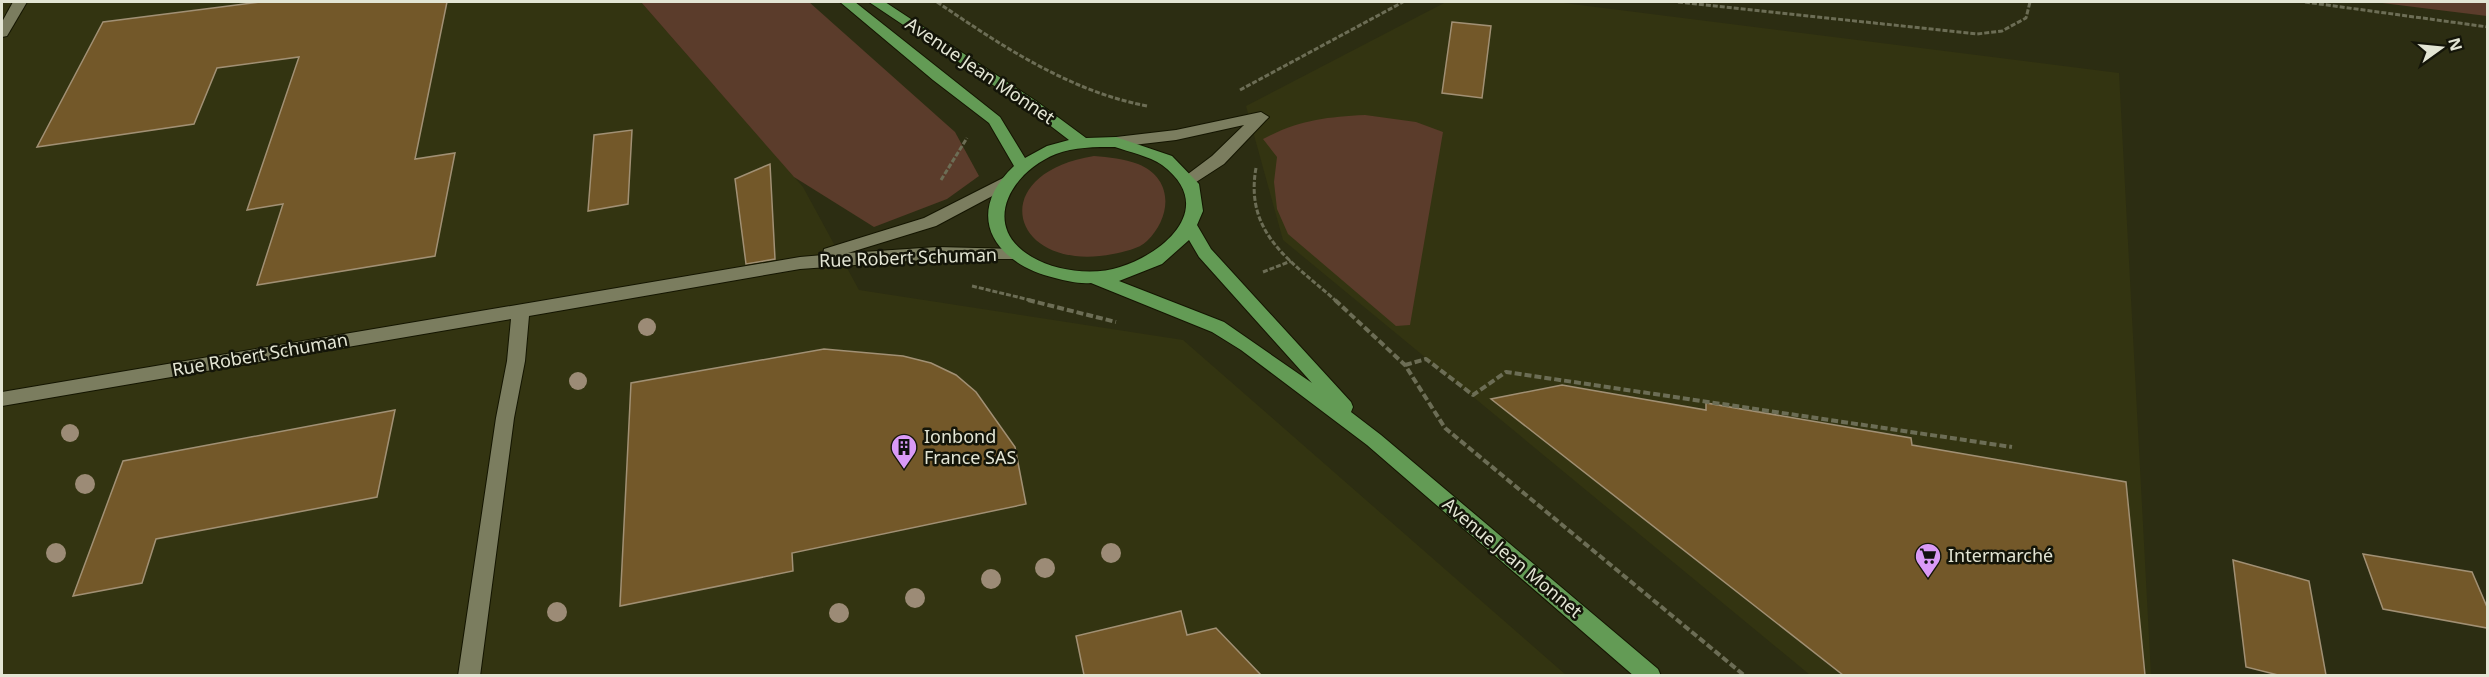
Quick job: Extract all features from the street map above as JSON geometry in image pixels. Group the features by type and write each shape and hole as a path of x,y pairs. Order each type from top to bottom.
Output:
{"main road":[{"name":"Avenue Jean Monnet","path":"847,2 938,77 995,120 1022,166"},
{"name":"Avenue Jean Monnet","path":"876,2 1031,104 1083,143"},
{"name":"Rue Robert Schuman","path":"1190,181 1172,162 1147,148 1116,142 1083,143 1045,153 1022,166 1007,182 997,200 995,219 1001,238 1016,255 1037,268 1065,276 1095,278 1120,274 1154,262 1180,242 1190,228"},
{"path":"1190,181 1196,204 1190,228"},
{"name":"Avenue Jean Monnet","path":"1190,228 1205,253 1374,440"},
{"name":"Avenue Jean Monnet","path":"1095,278 1218,327 1247,345 1374,440 1650,675"}],"street":[{"path":"2,33 20,2"},
{"path":"1116,142 1176,135 1261,117 1218,160 1190,181"},
{"name":"Rue Robert Schuman","path":"800,263 930,222 1007,182"},
{"name":"Rue Robert Schuman","path":"2,399 800,263 937,254 1016,255"},
{"path":"469,675 516,360 520,312"}],"path":[{"path":"937,2 979,30 1074,83 1128,104 1154,107"},
{"path":"1227,123 1221,109 1244,86 1403,2"},
{"path":"1678,2 1977,34 2002,31 2026,18 2030,2"},
{"path":"2305,2 2487,27"},
{"path":"937,187 967,137 975,131"},
{"path":"1258,158 1251,188 1257,216 1268,238 1405,365 1445,428 1478,458 1745,675"},
{"path":"1405,365 1426,359 1473,395 1506,372 2012,447"}],"shaded area":[{"path":"2,2 641,2 803,187 859,290 1183,340 1566,675 2,675"},
{"path":"641,2 809,2 955,132 979,176 947,199 874,227 794,177"},
{"path":"1446,2 1556,2 2119,73 2151,675 1810,675 1283,240 1246,106"},
{"path":"2374,2 2487,2 2487,16"},
{"path":"1365,115 1416,122 1443,132 1410,325 1396,326 1288,234 1277,209 1274,182 1277,157 1263,139 1313,121"},
{"path":"1094,156 1127,161 1150,171 1158,179 1163,189 1165,200 1161,221 1147,241 1126,251 1078,256 1051,250 1033,237 1023,219 1024,200 1035,182 1058,166"}],"building":[{"path":"260,2 447,2 415,159 455,153 435,256 257,285 283,204 247,210 299,57 217,68 194,124 37,147 103,22"},
{"path":"1452,22 1491,26 1482,98 1442,93"},
{"path":"632,130 628,204 588,211 594,135"},
{"path":"770,164 775,259 746,264 735,179"},
{"path":"824,349 903,356 931,363 956,375 976,392 1015,447 1026,504 792,553 793,571 620,606 631,383"},
{"name":"Intermarché","path":"1562,385 1706,410 1706,403 1911,438 1912,445 2126,482 2145,675 1843,675 1491,399"},
{"path":"395,410 377,497 156,539 142,583 73,596 123,461"},
{"path":"2363,554 2472,572 2487,607 2487,628 2383,609"},
{"path":"2233,560 2309,581 2326,675 2278,675 2246,667"},
{"path":"1181,611 1187,635 1216,628 1261,675 1084,675 1076,636"}],"place":[{"name":"Ionbond France SAS","path":"904,470"},
{"name":"Intermarché","path":"1928,579"}]}
